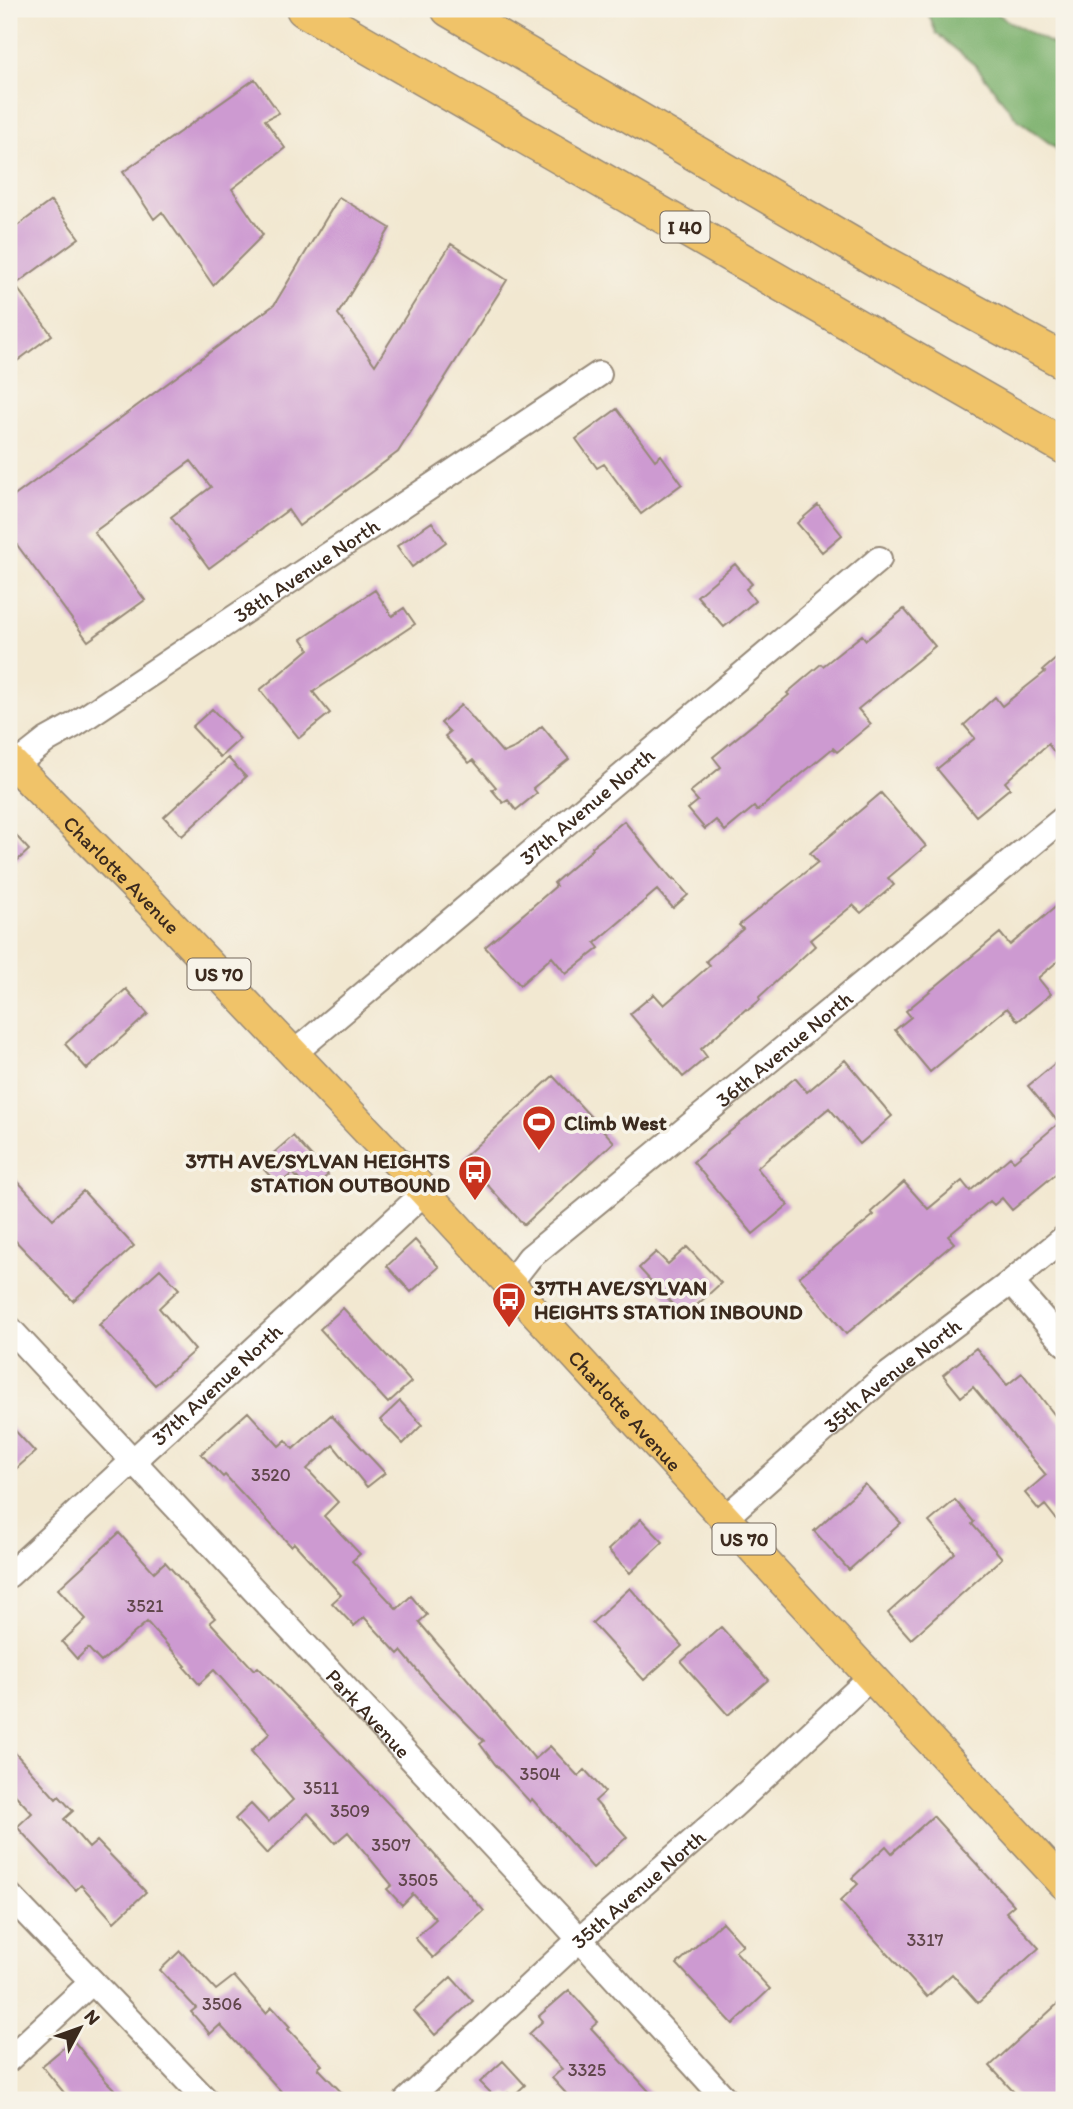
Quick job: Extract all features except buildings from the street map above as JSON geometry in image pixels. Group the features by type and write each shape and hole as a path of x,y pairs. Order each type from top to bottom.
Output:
{"highway":[{"name":"I 40","path":"304,9 1064,446"},
{"path":"449,9 885,264 1064,361"},
{"path":"885,264 1064,332"}],"main road":[{"name":"Charlotte Avenue","path":"12,763 157,909 425,1192 508,1285 1064,1884"}],"street":[{"name":"38th Avenue North","path":"12,763 74,725 600,374"},
{"name":"37th Avenue North","path":"294,1053 879,559"},
{"name":"36th Avenue North","path":"508,1285 530,1257 1064,818"},
{"name":"37th Avenue North","path":"9,1575 425,1192"},
{"name":"35th Avenue North","path":"725,1518 877,1383 1011,1282 1064,1238"},
{"path":"1011,1282 1064,1343"},
{"name":"Park Avenue","path":"9,1328 580,1939 726,2100"},
{"name":"35th Avenue North","path":"407,2100 580,1939 732,1807 871,1677"},
{"path":"9,1895 206,2100"},
{"path":"9,2059 92,1982"}],"green space":[{"path":"924,9 990,9 1064,50 1064,167 1056,148 1017,119 976,66 936,33 927,10"}],"place":[{"name":"Climb West","path":"539,1152"},
{"name":"37TH AVE/SYLVAN HEIGHTS STATION OUTBOUND","path":"475,1202"},
{"name":"37TH AVE/SYLVAN HEIGHTS STATION INBOUND","path":"509,1329"}]}
